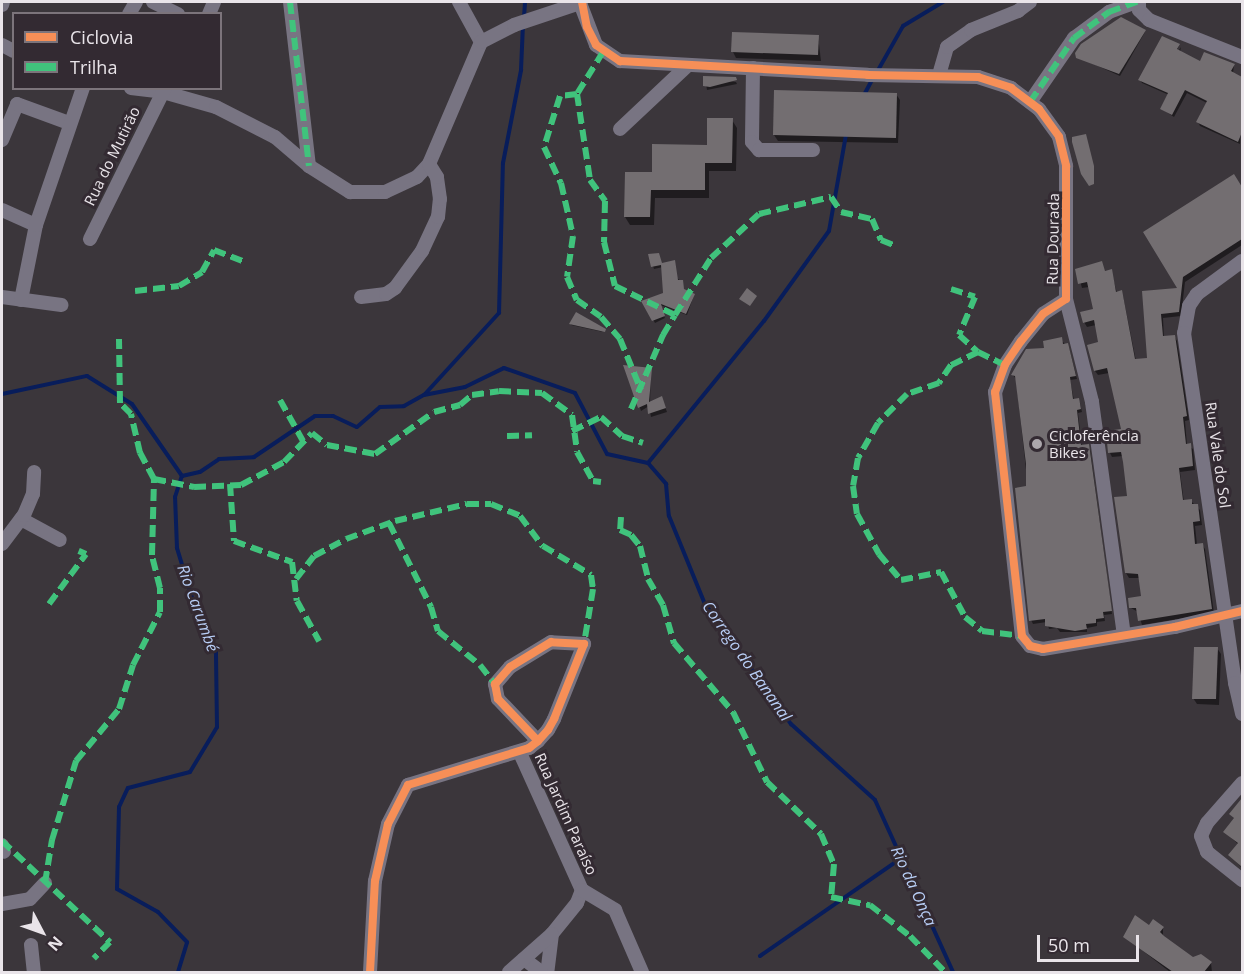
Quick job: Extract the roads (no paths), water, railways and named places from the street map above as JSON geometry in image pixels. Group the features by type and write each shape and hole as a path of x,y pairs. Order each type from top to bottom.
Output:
{"street":[{"path":"153,2 174,12"},
{"path":"290,2 309,166"},
{"path":"459,2 481,42"},
{"path":"164,90 250,122 309,166 350,192 369,194 401,187 429,164 481,42 514,25 581,2"},
{"name":"Rua Dourada","path":"581,2 590,36 610,57 634,64 868,75 939,75 996,81 1030,102 1050,123 1064,152 1066,298 1043,314 1021,341 1005,365 994,392 1017,619 1026,641 1043,649 1175,627 1227,612 1242,611"},
{"path":"939,75 947,47 972,30 1018,11 1030,2"},
{"path":"1030,102 1074,38 1109,12 1138,3 1149,20 1242,57"},
{"path":"621,129 686,67"},
{"path":"753,68 752,142 759,150 813,150"},
{"path":"21,300 35,228 81,90"},
{"name":"Rua do Mutirão","path":"90,239 164,90"},
{"path":"2,140 17,104 69,123"},
{"path":"361,297 386,294 395,288 422,251 438,217 440,199 437,177 429,164"},
{"path":"2,210 35,228"},
{"name":"Rua Vale do Sol","path":"1242,261 1197,294 1189,306 1184,333 1216,559 1227,612 1235,683 1242,714"},
{"path":"2,297 60,305"},
{"path":"1066,298 1094,414 1124,635"},
{"path":"2,544 21,519 33,494 34,472"},
{"path":"21,519 60,540"},
{"path":"370,972 375,881 388,824 408,785 520,753 538,741 554,719 584,644 551,642 510,667 495,684 498,699 538,741"},
{"name":"Rua Jardim Paraíso","path":"520,753 581,894 615,910 642,972"},
{"path":"1242,783 1206,823 1201,836 1207,852 1242,880"},
{"path":"2,904 30,899 45,883"},
{"path":"509,972 552,934 581,894"},
{"path":"547,972 552,934"},
{"path":"31,945 34,972"},
{"path":"524,959 541,972"}],"waterway":[{"path":"524,17 525,2"},
{"path":"877,72 903,26 943,2"},
{"path":"425,394 499,313 503,163 521,70 523,24"},
{"path":"864,95 873,78"},
{"path":"648,463 764,321 829,231 846,135"},
{"name":"Rio Carumbé","path":"178,972 187,942 158,912 117,889 119,807 128,788 190,772 217,727 216,651 194,604 177,548 175,497 182,476 200,472 219,459 254,457 315,416 333,416 357,427 380,407 404,406 424,395 465,387 504,368 575,393 607,454 648,463"},
{"path":"2,394 87,376 132,404 182,476"},
{"name":"Corrego do Bananal","path":"648,463 666,484 669,516 705,604 791,724 875,800 953,972"},
{"name":"Rio da Onça","path":"760,956 903,857"}],"place":[{"name":"Cicloferência Bikes","path":"1037,444"}]}
